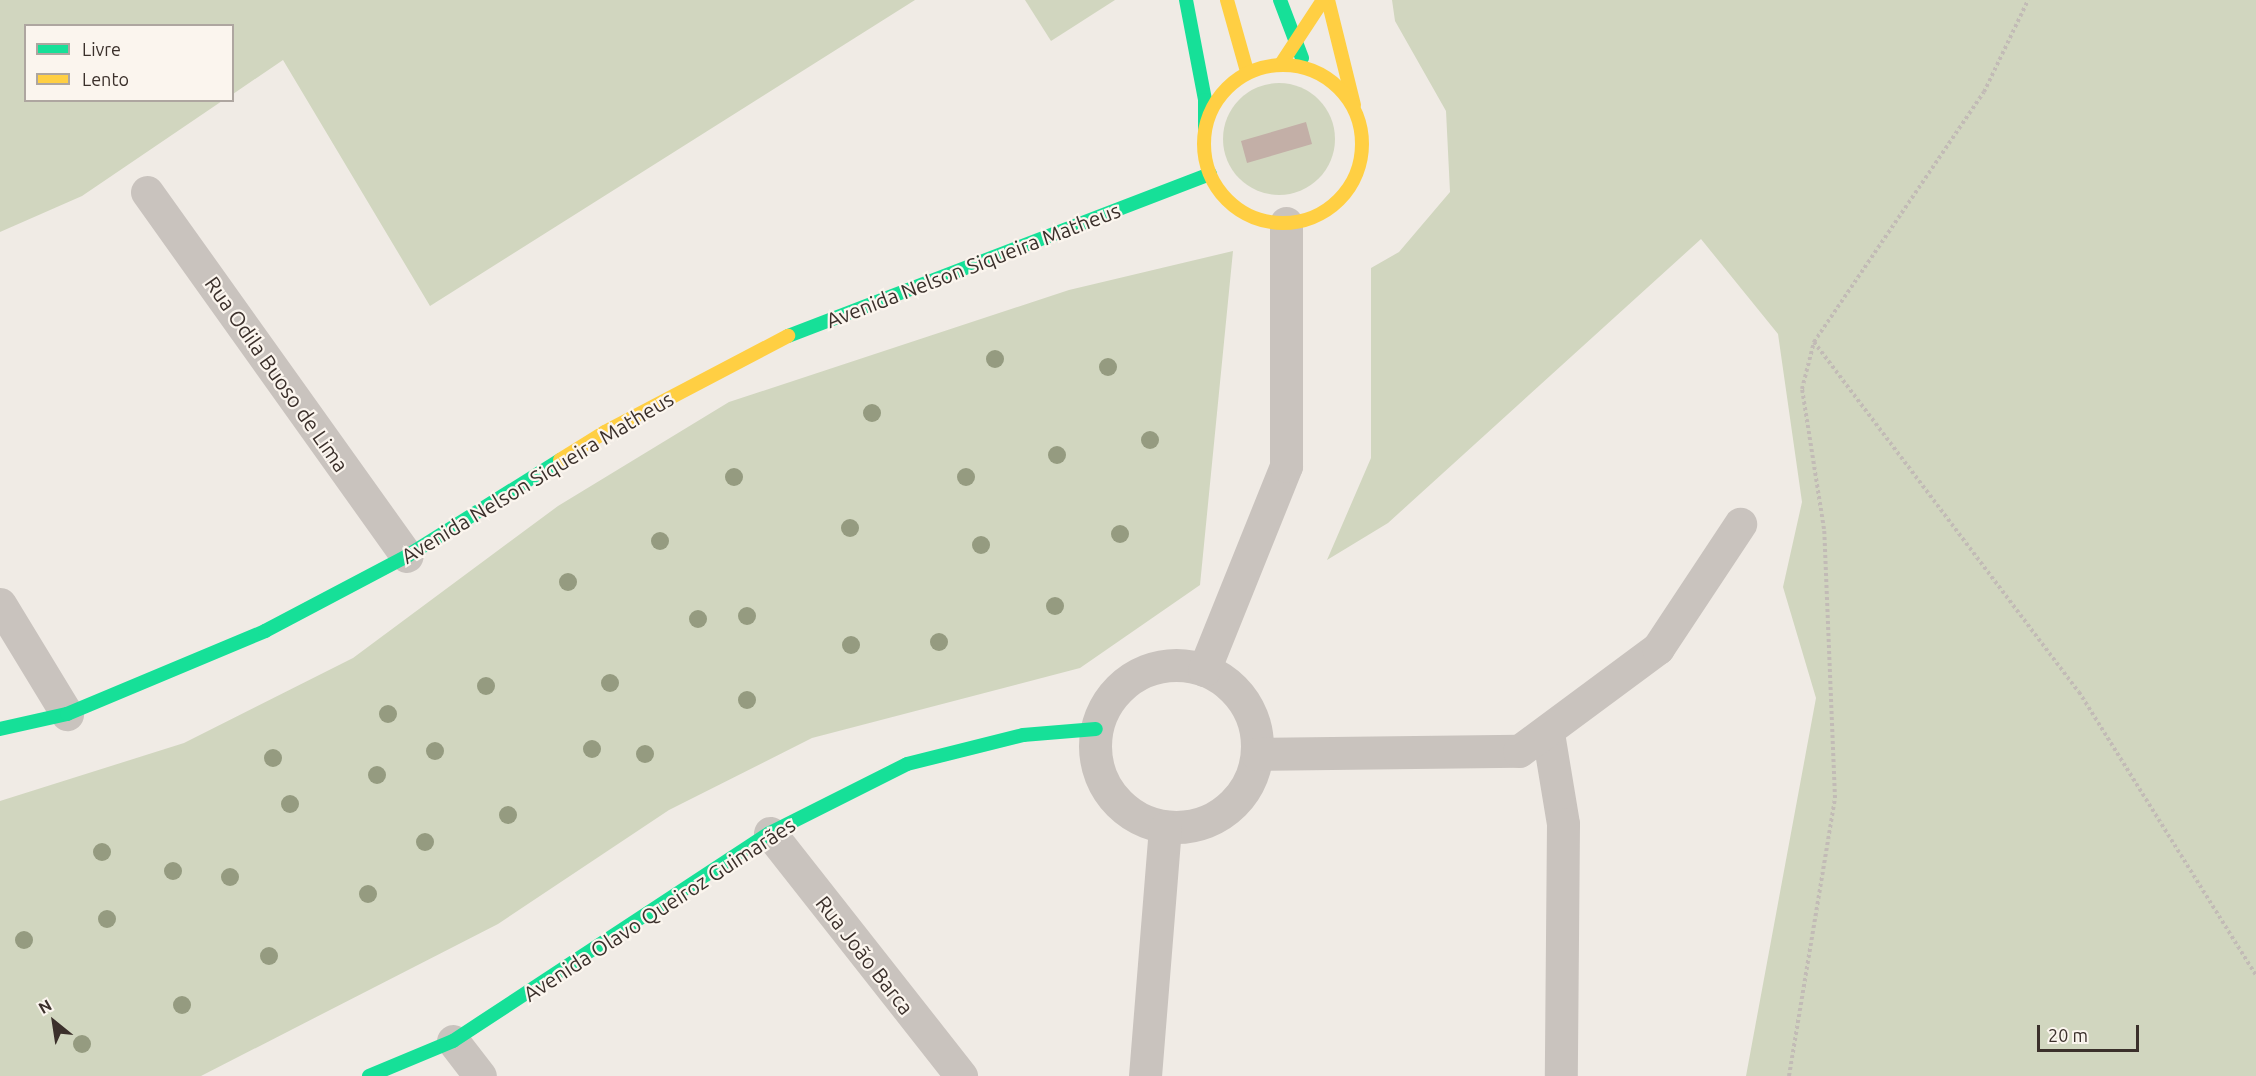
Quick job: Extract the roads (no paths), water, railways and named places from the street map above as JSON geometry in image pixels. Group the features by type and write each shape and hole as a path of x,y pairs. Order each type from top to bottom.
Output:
{"street":[{"path":"1186,0 1205,100 1204,152 1210,174 1222,195 1240,210 1262,220 1286,223 1311,218 1334,204 1351,185 1360,160 1362,135 1328,0"},
{"path":"1227,0 1247,71"},
{"path":"1280,0 1296,46 1307,68"},
{"path":"1281,64 1296,46 1323,0"},
{"path":"1205,129 1224,91 1247,71 1281,64 1307,68 1343,92 1355,109"},
{"name":"Avenida Nelson Siqueira Matheus","path":"0,729 68,714 265,631 407,556 605,432 777,340 1210,174"},
{"name":"Rua Odila Buoso de Lima","path":"147,192 407,556"},
{"path":"1204,670 1286,466 1286,223"},
{"path":"1257,754 1519,751 1548,733 1658,648 1740,524"},
{"path":"0,604 68,714"},
{"path":"1177,665 1204,670 1239,694 1257,733 1257,754 1251,779 1231,806 1194,826 1165,829 1142,821 1119,805 1103,783 1095,757 1096,729 1107,703 1125,682 1141,674 1177,665"},
{"name":"Avenida Olavo Queiroz Guimarães","path":"369,1076 453,1041 770,833 907,764 1023,735 1096,729"},
{"path":"1548,733 1563,824 1561,1076"},
{"path":"1146,1076 1165,829"},
{"name":"Rua João Barca","path":"770,833 960,1076"},
{"path":"453,1041 480,1076"}]}
